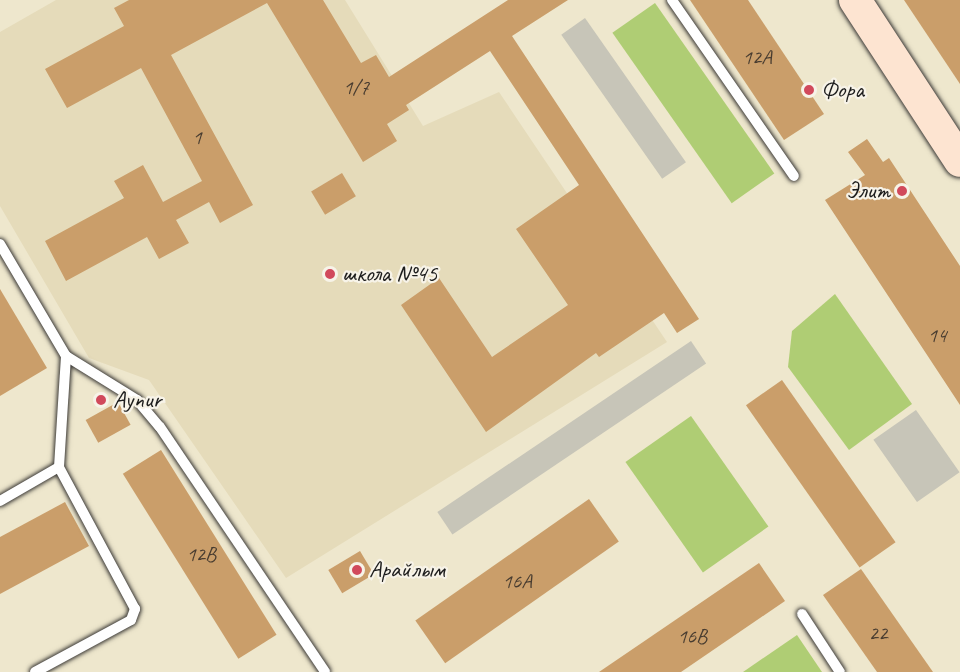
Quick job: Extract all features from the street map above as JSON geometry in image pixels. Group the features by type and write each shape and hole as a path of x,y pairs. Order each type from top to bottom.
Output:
{"main road":[{"path":"855,0 960,161"}],"lane":[{"path":"672,0 794,176"},
{"path":"0,244 66,356 136,400 160,427 325,672"},
{"path":"35,672 131,620 135,609 59,467 66,356"},
{"path":"0,501 59,467"},
{"path":"802,614 840,672"}],"shaded area":[{"name":"школа №45","path":"56,0 345,0 423,126 499,92 667,342 286,578 149,380 89,358 0,206 0,32"},
{"path":"585,18 686,162 662,179 561,35"},
{"path":"691,341 706,363 452,534 437,512"},
{"path":"916,410 960,472 917,502 873,440"}],"green space":[{"path":"655,3 774,173 732,203 612,33"},
{"path":"835,294 912,404 849,450 788,367 792,331"},
{"path":"691,416 768,527 703,572 625,462"},
{"path":"797,635 822,672 743,672"}],"building":[{"path":"129,0 323,0 361,63 376,55 389,77 508,0 568,0 512,36 699,319 677,333 664,313 599,357 596,353 486,432 401,305 439,278 492,357 568,305 516,229 579,185 490,51 406,105 409,110 387,124 397,141 363,162 267,3 171,55 253,205 220,223 209,202 176,220 189,243 159,259 147,237 66,281 45,241 124,198 114,181 143,165 163,202 202,181 141,68 67,108 45,69 124,26 114,8"},
{"path":"690,0 748,0 824,114 784,140"},
{"path":"904,0 960,0 960,84"},
{"path":"867,139 883,162 889,158 960,266 960,405 825,200 865,175 848,152"},
{"path":"342,173 356,196 325,215 311,192"},
{"path":"0,289 47,368 0,396"},
{"path":"782,380 896,542 860,567 746,405"},
{"path":"118,402 131,425 98,443 86,420"},
{"path":"161,450 277,635 238,659 123,474"},
{"path":"589,499 619,542 445,663 415,621"},
{"path":"65,502 89,546 0,594 0,537"},
{"path":"360,551 374,574 342,593 328,570"},
{"path":"759,563 785,601 681,672 599,672"},
{"path":"861,569 933,672 877,672 823,595"}],"place":[{"name":"Фора","path":"809,90"},
{"name":"Элит","path":"902,191"},
{"name":"школа №45","path":"330,274"},
{"name":"Aynur","path":"101,400"},
{"name":"Арайлым","path":"357,570"}]}
